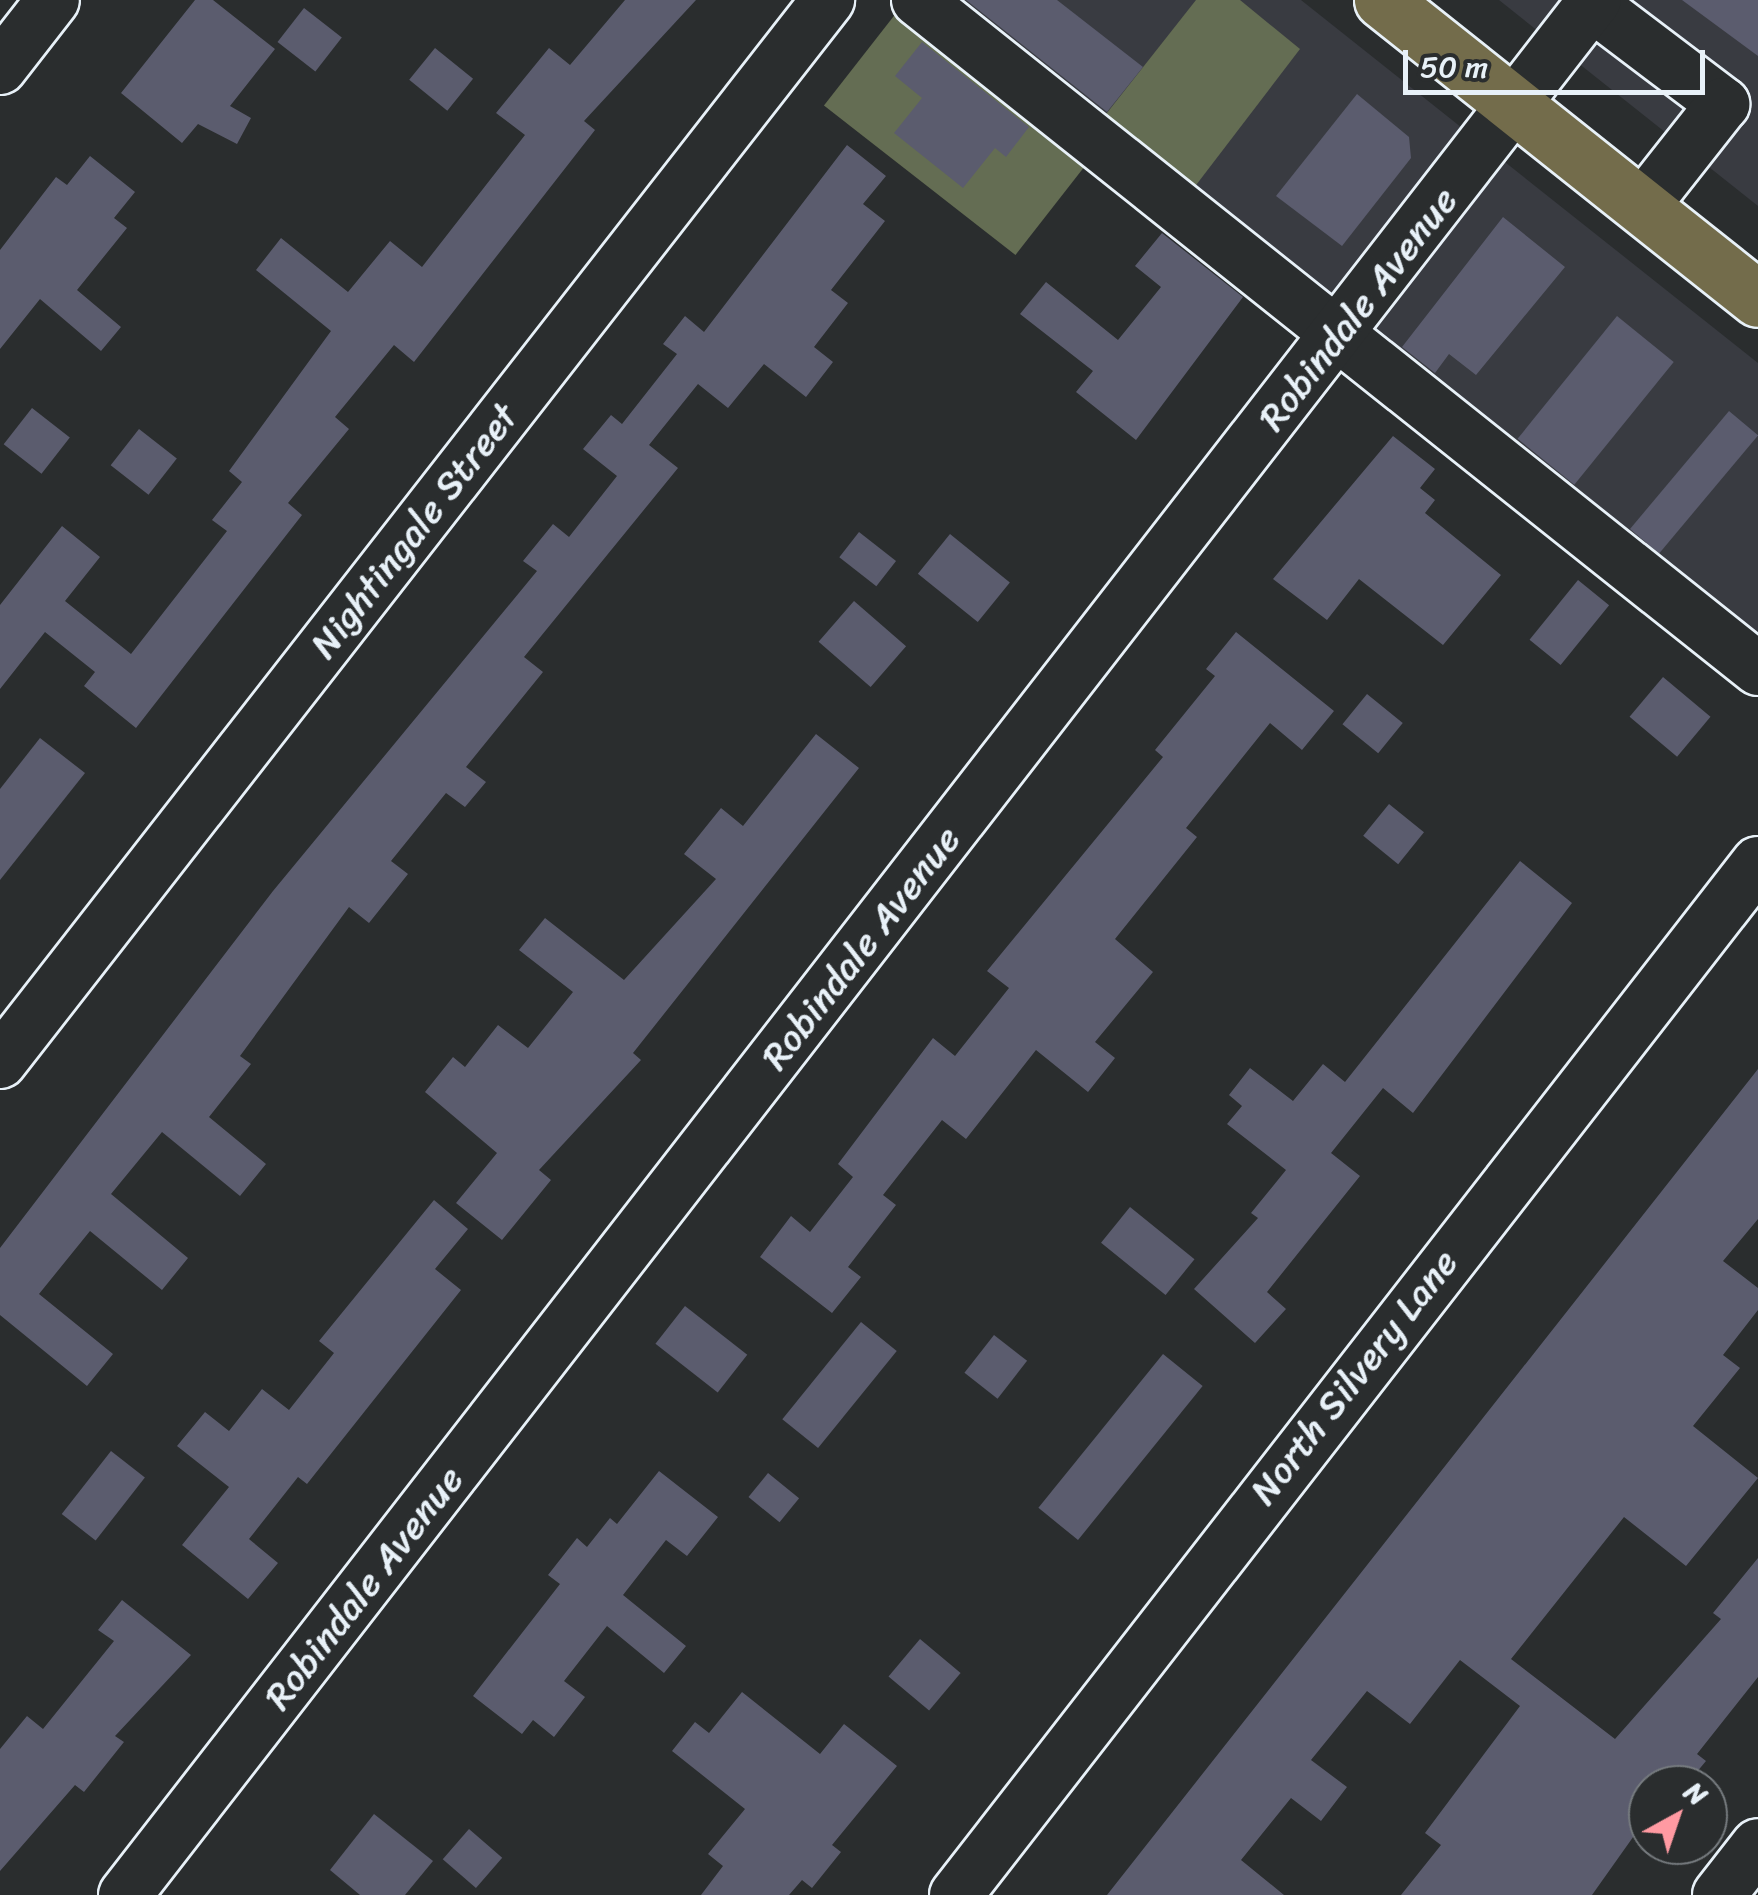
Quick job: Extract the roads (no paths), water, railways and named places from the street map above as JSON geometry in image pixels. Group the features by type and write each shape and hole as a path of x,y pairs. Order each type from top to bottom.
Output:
{"main road":[{"path":"1382,0 1758,299"}],"street":[{"path":"0,68 53,0"},
{"name":"Nightingale Street","path":"0,1062 828,0"},
{"path":"918,0 1758,668"},
{"path":"1593,2 1723,104 1642,207"},
{"name":"Robindale Avenue","path":"125,1895 1593,2"},
{"name":"North Silvery Lane","path":"956,1895 1758,863"},
{"path":"1719,1895 1758,1845"}]}
